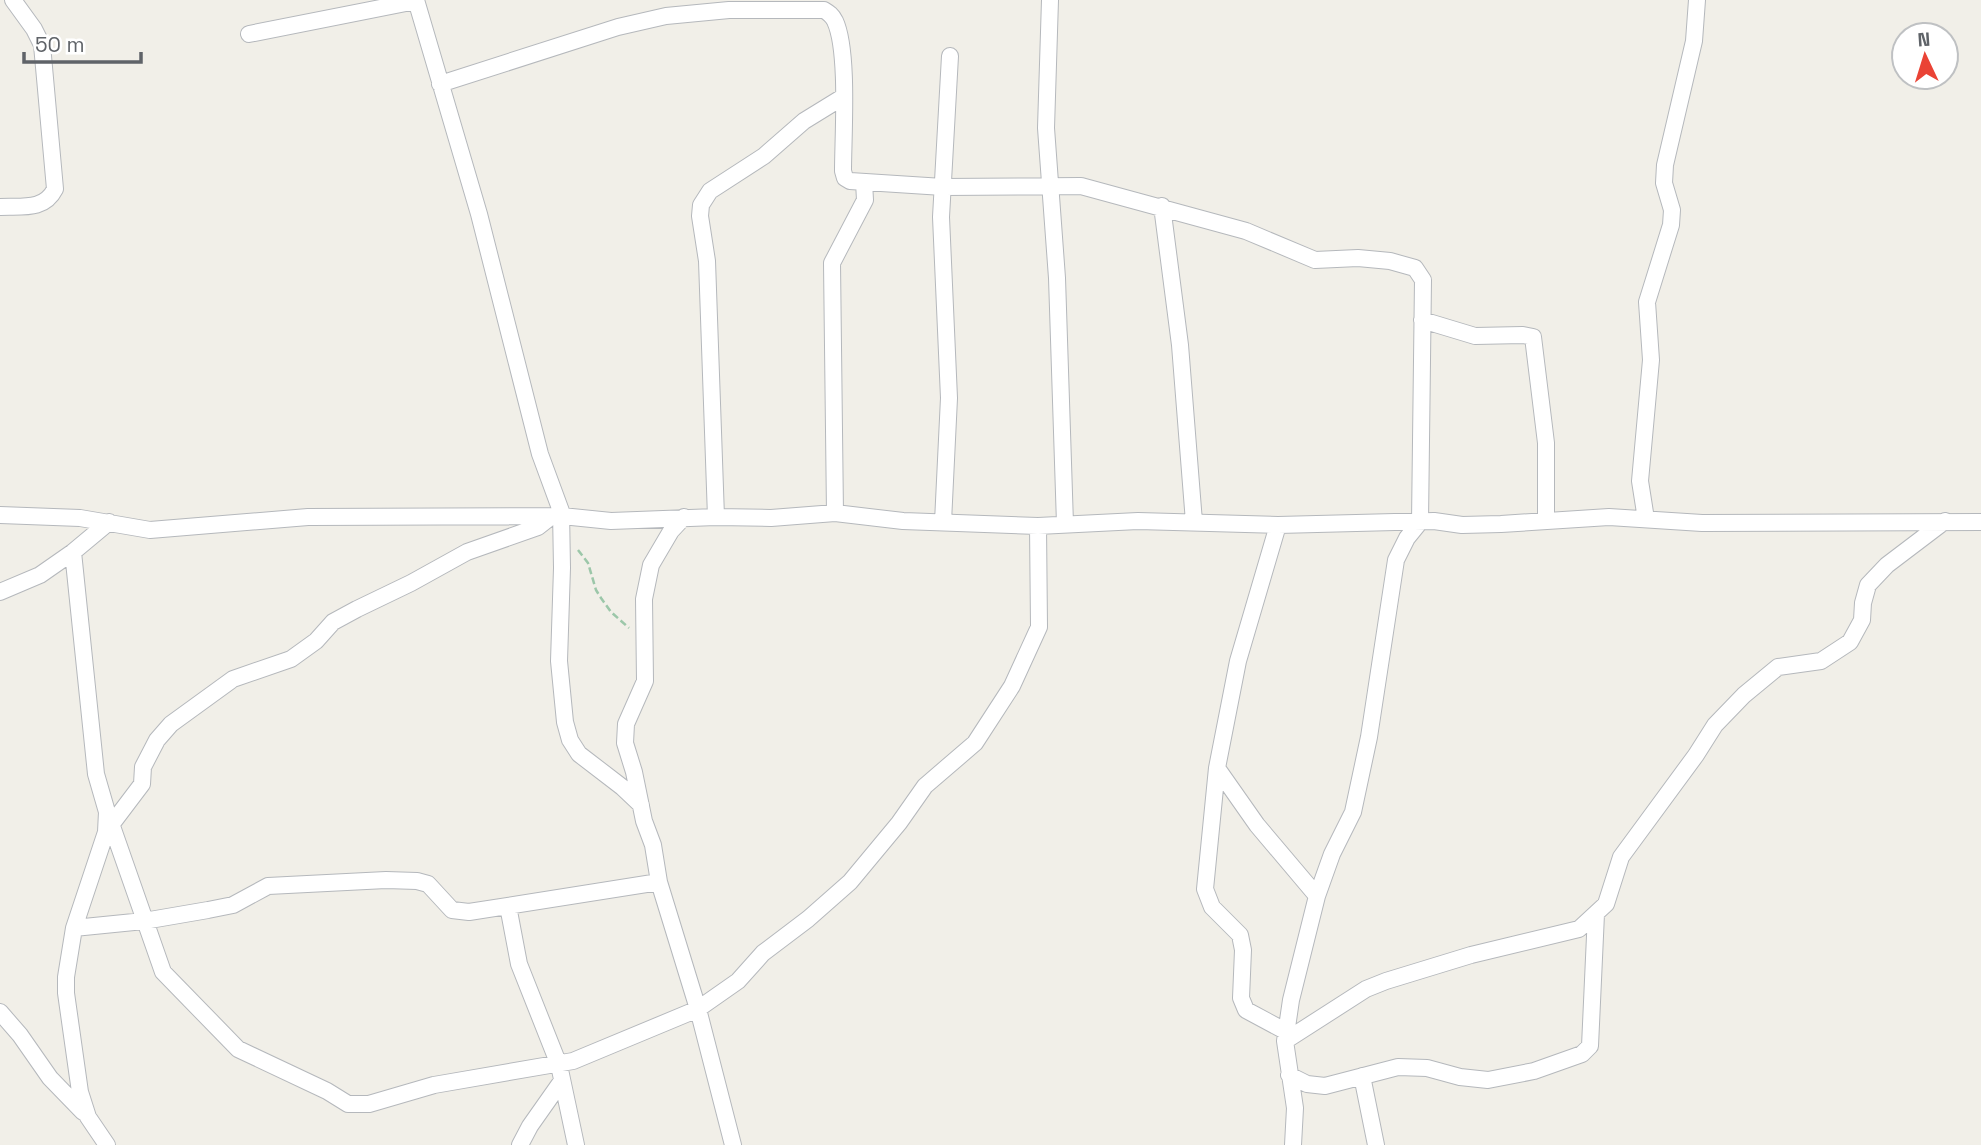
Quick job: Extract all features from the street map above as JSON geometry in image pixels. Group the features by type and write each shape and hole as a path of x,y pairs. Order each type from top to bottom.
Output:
{"street":[{"path":"0,207 37,206 50,198 55,188 42,45 13,0"},
{"path":"1050,0 1046,128 1048,186 1057,278 1065,524"},
{"path":"1646,519 1640,481 1651,360 1647,302 1671,225 1672,210 1664,183 1665,165 1694,41 1697,0"},
{"path":"249,34 416,1 480,214 558,520 561,706 570,740 579,754 641,805"},
{"path":"440,84 594,34 666,16 729,10 814,9 831,14 838,29 843,97 843,171 845,178 850,181 943,187 1081,186 1247,231 1315,260 1358,258 1390,261 1415,268 1423,280 1420,522 1407,538 1396,560 1369,737 1353,812 1332,854 1317,896 1291,1000 1286,1036 1295,1108 1293,1145"},
{"path":"943,522 949,398 941,217 950,55"},
{"path":"716,517 707,261 700,216 701,205 710,191 764,156 814,114 843,97"},
{"path":"835,513 832,263 865,200 864,182"},
{"path":"1162,206 1180,345 1194,522"},
{"path":"1422,320 1475,336 1533,337 1546,443 1546,521"},
{"path":"0,515 80,518 150,530 308,517 611,521 684,517 771,518 835,513 903,521 1038,526 1138,520 1278,525 1318,522 1501,524 1609,517 1716,523 1979,520"},
{"path":"684,517 671,531 651,565 644,599 645,681 624,734 627,755 653,845 659,882 698,1010 733,1145"},
{"path":"88,1117 80,1091 66,993 74,928 109,819 142,784 144,767 157,740 171,724 233,679 291,659 316,641 333,622 357,608 411,583 467,552 558,520"},
{"path":"1286,1036 1366,989 1471,956 1579,929 1606,904 1621,857 1715,725 1744,695 1778,667 1821,661 1850,642 1862,620 1868,585 1887,565 1945,521"},
{"path":"0,592 40,575 73,552 108,522"},
{"path":"1278,525 1238,661 1217,768 1205,889 1212,907 1240,935 1243,950 1241,998 1246,1010 1286,1036"},
{"path":"73,552 96,774 109,819 163,972 238,1049 327,1091 348,1104 369,1104 434,1085 559,1065 698,1010 738,981 763,953 808,919 850,882 899,823 925,786 975,743 1012,686 1039,627 1038,526"},
{"path":"1217,768 1257,825 1317,896"},
{"path":"74,928 144,921 233,905 268,886 417,881 428,884 452,910 469,912 659,882"},
{"path":"508,906 519,964 559,1065 576,1145"},
{"path":"1289,1074 1307,1084 1325,1086 1398,1067 1427,1069 1488,1080 1534,1071 1588,1050 1595,914"},
{"path":"0,1012 50,1078 88,1117 107,1145"},
{"path":"1362,1076 1376,1145"},
{"path":"520,1145 530,1126 562,1082"}],"path":[{"path":"558,520 588,563 596,590 611,612 643,641"}]}
